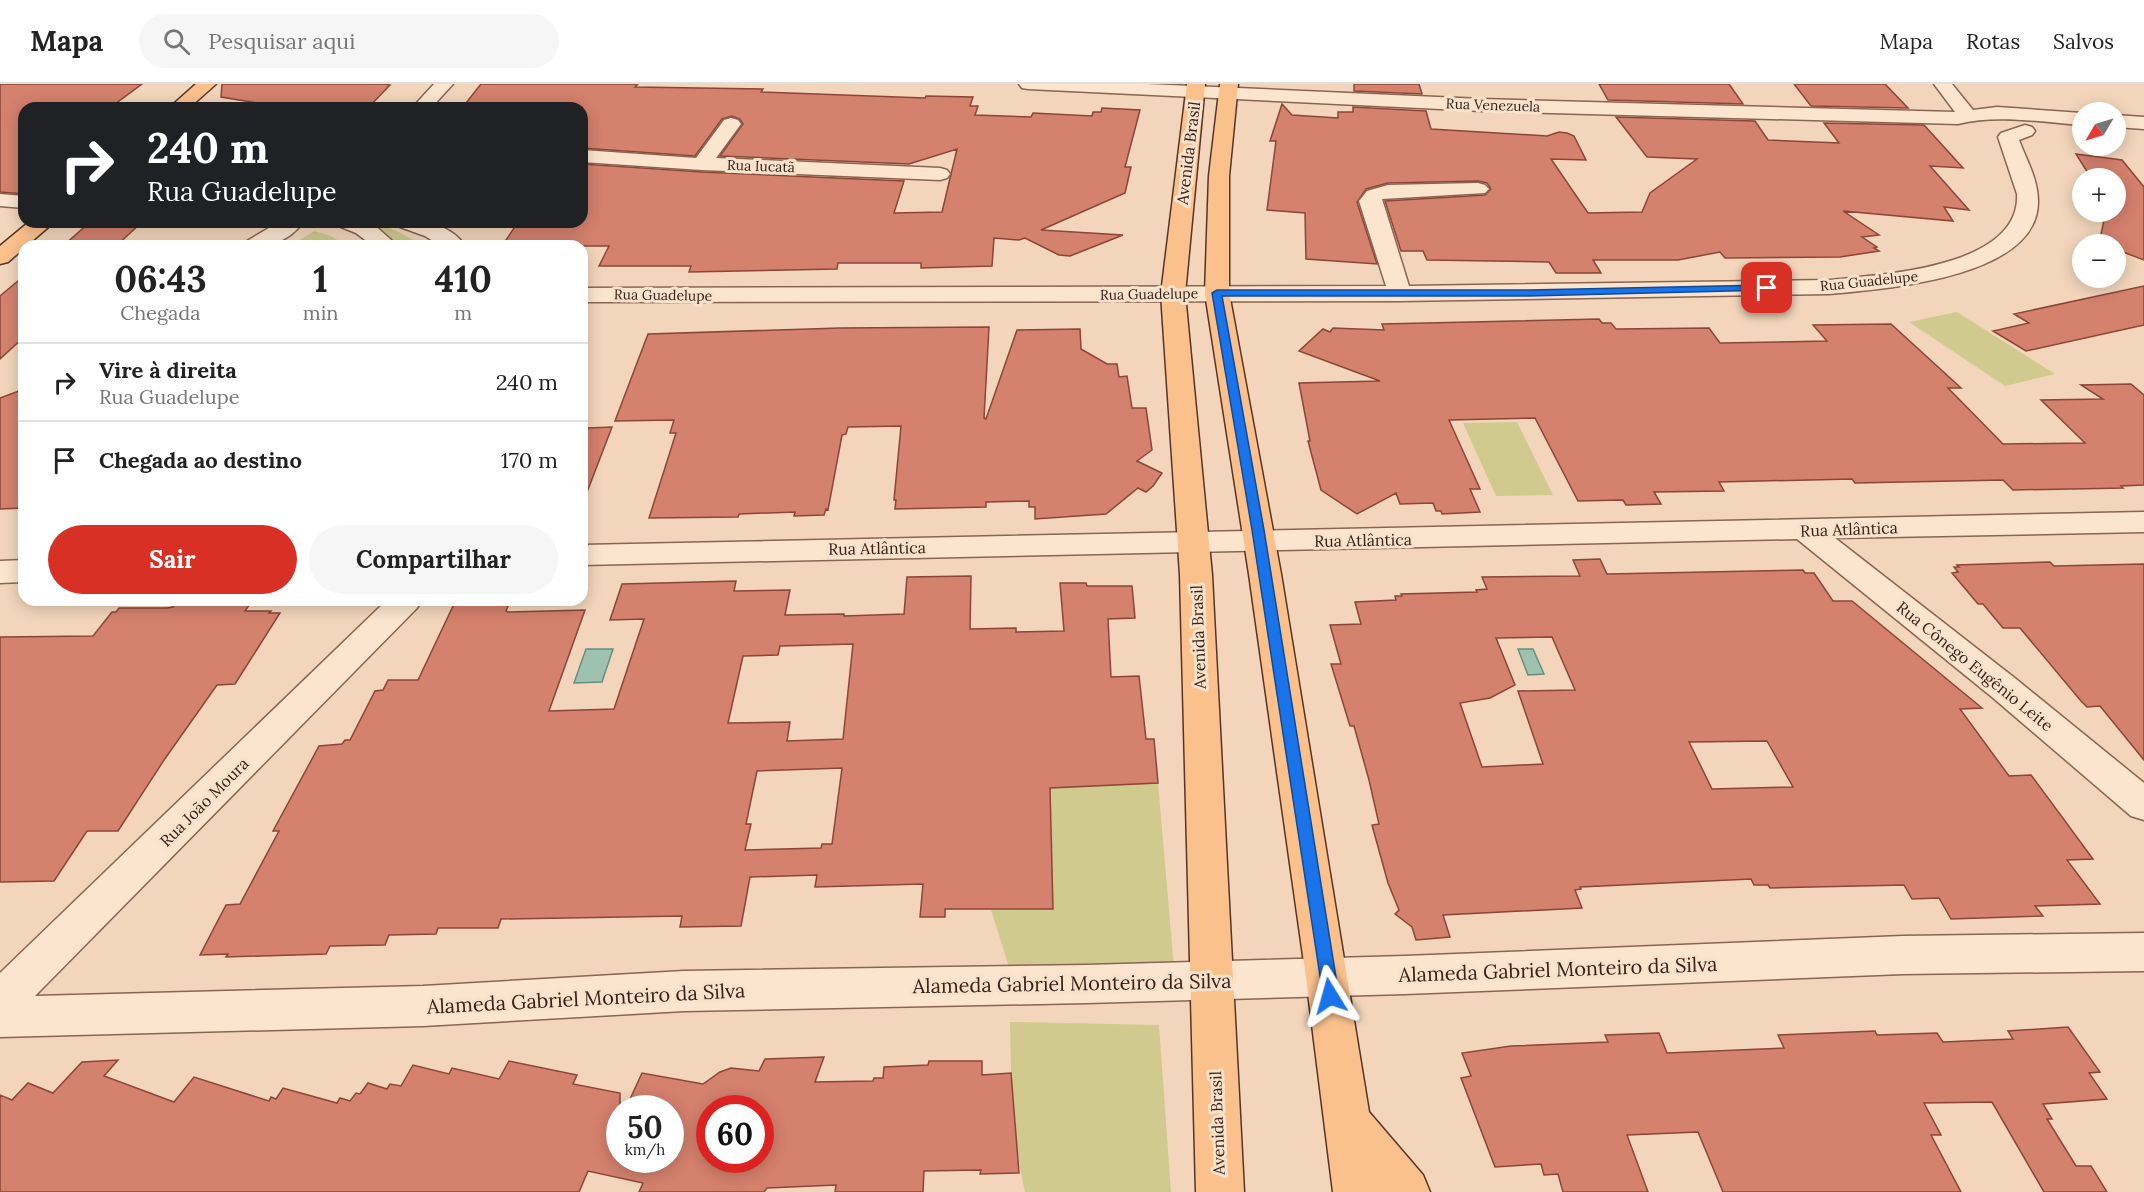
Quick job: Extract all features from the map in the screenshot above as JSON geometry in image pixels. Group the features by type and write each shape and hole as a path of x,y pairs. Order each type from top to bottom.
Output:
{"main road":[{"path":"185,102 207,84"},
{"name":"Avenida Brasil","path":"1196,88 1173,294 1193,543 1220,1192"},
{"name":"Avenida Brasil","path":"1228,89 1219,176 1217,293 1260,542 1328,977 1357,1192"},
{"path":"21,240 36,228"},
{"path":"0,257 18,242"},
{"path":"1347,1122 1406,1192"}],"street":[{"name":"Rua Venezuela","path":"1028,84 1228,89 1482,105 1977,120 2025,131 2072,133"},
{"name":"Rua Guadelupe","path":"588,294 839,297 1217,293 1400,294 1829,287 1865,284 1942,272 1968,263 2012,238 2024,223 2028,205 2026,190 2013,154 1943,84"},
{"path":"425,102 437,87"},
{"name":"Rua Venezuela","path":"1977,120 1997,113 2072,118"},
{"path":"2126,122 2144,123"},
{"path":"702,164 731,124"},
{"path":"2013,154 2008,137 2025,131"},
{"path":"2126,136 2144,137"},
{"name":"Rua Iucatã","path":"588,156 702,164 940,174"},
{"path":"1400,294 1370,201 1374,195 1388,191 1478,189"},
{"path":"0,200 18,202"},
{"path":"266,240 285,228"},
{"path":"364,228 379,240"},
{"path":"430,228 447,240"},
{"name":"Rua Atlântica","path":"588,555 2144,522"},
{"name":"Rua Cônego Eugênio Leite","path":"1804,530 2004,688 2144,805"},
{"path":"0,572 18,571"},
{"name":"Rua João Moura","path":"0,1002 400,606"},
{"name":"Alameda Gabriel Monteiro da Silva","path":"0,1017 423,1006 684,991 1211,981 1903,954 2144,952"}],"shaded area":[{"path":"374,228 390,228 413,240 391,240"},
{"path":"314,231 337,240 300,240"},
{"path":"1957,312 2055,374 2005,386 1909,322"},
{"path":"1517,422 1553,495 1496,496 1463,423"},
{"path":"586,649 613,649 602,682 574,683"},
{"path":"1518,649 1533,649 1544,674 1528,675"},
{"path":"1158,783 1174,968 1009,967 991,910 1053,909 1050,788"},
{"path":"1010,1022 1159,1025 1171,1192 1025,1192 1015,1129"}],"building":[{"path":"0,84 142,84 118,102 18,102 18,194 0,192"},
{"path":"222,84 390,85 374,102 251,102 221,97"},
{"path":"481,84 638,84 635,87 763,89 761,92 925,98 926,96 973,97 970,106 978,106 975,115 1031,117 1033,113 1092,116 1093,112 1101,112 1102,108 1140,110 1125,167 1131,167 1125,193 1041,230 1123,235 1070,256 1059,255 1025,238 1019,240 994,238 992,266 921,268 921,263 838,263 837,269 689,272 691,266 599,266 609,246 588,246 588,240 506,240 514,228 588,228 588,164 904,181 894,213 942,212 957,149 909,164 720,156 743,124 740,119 732,116 722,119 695,156 588,148 588,102 467,102"},
{"path":"1354,84 1419,84 1422,94 1354,91"},
{"path":"1599,84 1729,84 1743,104 1608,100"},
{"path":"1794,84 1885,84 1908,108 1811,106"},
{"path":"1282,104 1292,115 1338,118 1338,112 1353,112 1353,107 1426,111 1431,129 1547,136 1559,132 1567,133 1574,136 1586,160 1551,159 1588,213 1642,212 1650,193 1697,159 1647,157 1616,117 1755,121 1768,140 1839,143 1824,123 1924,125 1963,168 1930,166 1969,210 1944,207 1953,221 1843,211 1879,235 1862,237 1877,247 1874,248 1879,251 1840,257 1725,258 1720,252 1678,260 1593,260 1601,273 1556,273 1549,262 1427,260 1423,251 1401,251 1385,201 1485,195 1491,189 1487,183 1478,181 1388,183 1366,189 1357,202 1377,264 1306,259 1305,213 1267,210 1276,141 1270,141"},
{"path":"2077,156 2122,160 2144,187 2144,260 2126,253 2126,234 2101,234 2104,222 2126,222 2126,168 2085,168"},
{"path":"83,228 136,228 123,240 70,240"},
{"path":"18,281 18,342 0,359 0,296"},
{"path":"2144,286 2144,325 2026,351 1993,331 2029,323 2014,314"},
{"path":"1599,319 1602,323 1611,323 1616,329 1709,328 1720,343 1827,341 1813,325 1891,324 1961,388 1948,388 2003,444 2085,443 2041,400 2103,399 2081,385 2131,384 2144,395 2144,485 2121,486 2123,488 2013,490 2003,480 1855,483 1852,479 1719,482 1724,491 1654,492 1661,504 1626,505 1623,500 1578,501 1535,418 1449,420 1480,489 1470,489 1480,512 1442,514 1441,511 1436,511 1433,503 1400,504 1396,493 1357,514 1321,490 1308,441 1310,441 1299,383 1380,381 1299,351 1323,329 1330,332 1333,328 1384,330 1382,324"},
{"path":"989,327 984,418 986,419 1017,330 1080,329 1081,349 1107,364 1117,364 1119,377 1127,376 1132,408 1146,408 1152,450 1137,461 1162,473 1153,486 1146,492 1138,488 1106,514 1035,519 1035,507 1029,507 1029,501 986,502 986,507 895,509 901,426 848,427 846,434 842,435 828,510 826,509 824,515 794,516 795,512 739,514 738,517 649,518 676,433 670,433 674,420 615,421 648,334 840,328"},
{"path":"18,391 18,508 0,509 0,398"},
{"path":"612,427 588,490 588,428"},
{"path":"1600,559 1607,574 1803,570 1805,573 1814,573 1833,601 1852,601 1982,708 1960,709 2009,776 2031,775 2093,859 2067,860 2100,904 2035,906 2043,916 1951,919 1939,898 1912,899 1904,885 1770,888 1768,885 1754,885 1751,879 1580,887 1581,889 1575,890 1582,908 1443,915 1450,937 1416,940 1412,927 1395,914 1399,910 1388,883 1372,825 1379,824 1369,780 1354,726 1350,726 1331,664 1341,664 1330,625 1361,624 1355,602 1396,600 1395,596 1402,596 1401,594 1477,592 1476,590 1487,589 1482,577 1580,576 1573,560","holes":["1552,637 1575,690 1518,691 1543,764 1482,767 1460,703 1490,698 1515,685 1496,638","1767,741 1793,787 1712,789 1689,742"]},
{"path":"2050,562 2054,566 2144,564 2144,760 2100,706 2087,707 2081,701 2020,628 2003,628 1983,604 1978,604 1952,573 1958,572 1954,567 1959,567 1957,565"},
{"path":"971,576 970,629 1016,628 1016,632 1064,631 1060,583 1086,583 1087,586 1132,586 1135,618 1108,619 1111,677 1139,676 1146,739 1154,739 1158,783 1050,788 1053,909 945,909 945,917 920,917 923,884 815,887 817,875 750,877 741,926 680,927 682,916 501,919 498,928 438,928 436,934 389,935 385,945 330,946 326,954 226,957 228,954 200,955 226,905 240,904 279,831 273,831 319,746 342,744 345,740 350,740 375,691 383,690 388,680 418,680 453,606 508,606 506,611 508,612 585,610 549,711 614,709 644,619 610,620 622,584 736,581 734,591 790,590 785,615 904,614 907,577","holes":["853,644 843,739 787,741 790,722 728,723 743,656 778,655 780,646","842,768 832,844 822,844 821,848 745,850 751,824 746,824 757,771"]},
{"path":"248,606 245,611 280,613 235,684 217,685 118,831 87,831 54,881 0,882 0,637 93,636 112,612 116,612 119,608"},
{"path":"2068,1027 2100,1072 2089,1073 2107,1099 2043,1104 2052,1119 2047,1119 2076,1166 2091,1166 2107,1192 2044,1192 1992,1102 1924,1103 1941,1135 1931,1135 1961,1192 1723,1192 1698,1132 1627,1135 1648,1192 1563,1192 1558,1174 1544,1175 1541,1164 1495,1167 1461,1078 1471,1076 1462,1053 1511,1046 1608,1042 1605,1035 1659,1033 1667,1053 1784,1048 1778,1035 1875,1031 1877,1035 1937,1033 1943,1042 2013,1039 2008,1031"},
{"path":"824,1057 815,1082 873,1081 874,1078 883,1078 884,1067 928,1065 929,1061 982,1061 982,1075 1011,1073 1019,1173 980,1174 981,1170 924,1171 923,1192 835,1192 836,1185 767,1188 764,1192 639,1192 643,1183 588,1171 579,1192 0,1192 0,1095 12,1100 28,1083 53,1093 82,1062 118,1060 104,1076 174,1102 194,1077 269,1101 271,1097 276,1099 283,1088 337,1103 340,1098 350,1101 356,1093 360,1094 368,1083 387,1089 390,1084 401,1086 413,1065 449,1074 452,1068 499,1079 509,1061 577,1075 573,1084 620,1093 620,1095 606,1095 606,1173 684,1173 684,1095 632,1095 642,1073 703,1084 720,1072 731,1068 759,1071 765,1059"}],"route":[{"path":"1330,996 1258,530 1217,293 1529,293 1767,288"}]}
